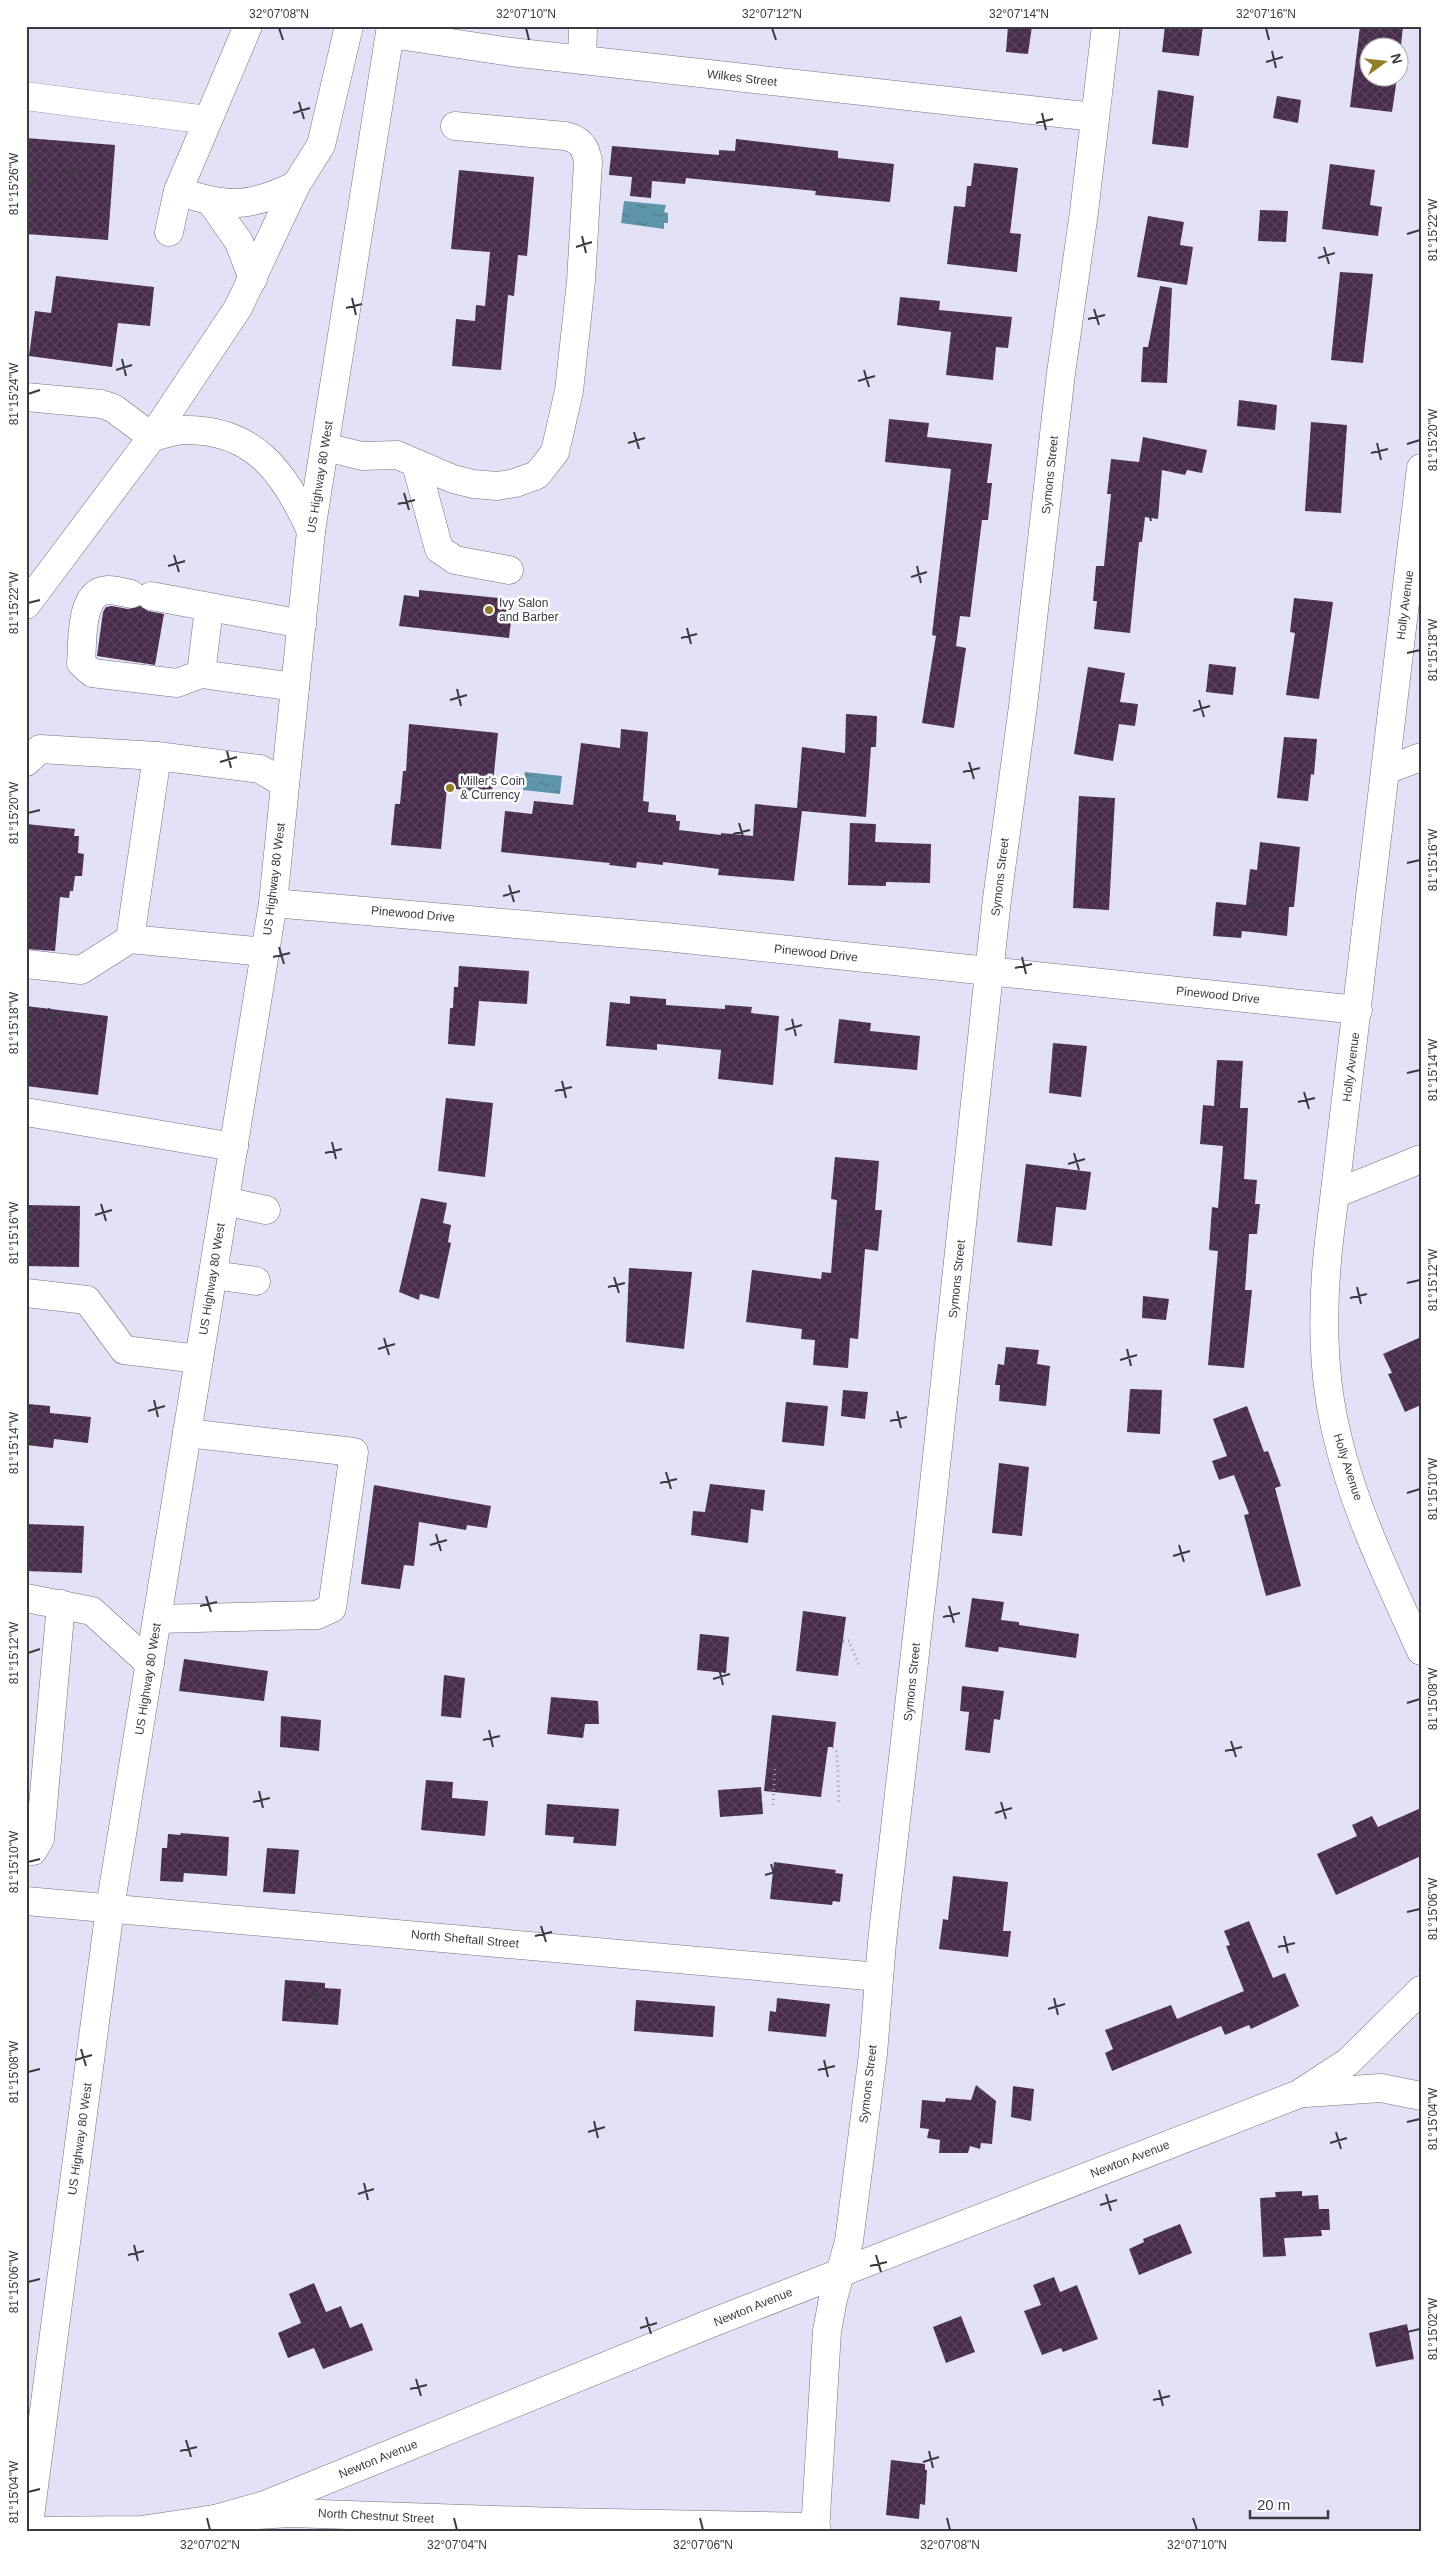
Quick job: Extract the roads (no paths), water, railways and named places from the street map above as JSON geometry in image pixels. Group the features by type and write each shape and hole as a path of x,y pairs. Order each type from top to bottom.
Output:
{"street":[{"path":"169,232 178,191 248,26"},
{"path":"26,605 152,437 238,308 296,185 320,145 349,26"},
{"path":"582,60 583,26"},
{"name":"Symons Street","path":"815,2529 827,2331 832,2299 849,2241 853,2214 997,898 1028,669 1061,373 1084,212 1106,26"},
{"name":"Wilkes Street","path":"391,30 582,60 1094,117"},
{"name":"US Highway 80 West","path":"28,2531 34,2430 110,1908 273,903 311,531 391,30"},
{"path":"26,96 207,120"},
{"path":"325,448 362,456 391,454 453,479 473,484 497,486 515,484 536,475 555,452 568,398 581,281 588,162 586,151 578,141 564,136 455,126"},
{"path":"178,191 211,202 245,204 257,202 296,185"},
{"path":"211,202 239,242 253,279"},
{"path":"26,397 107,406 152,437 182,430 234,439 259,452 278,471 294,495 311,531"},
{"path":"416,464 439,549 455,560 510,570"},
{"name":"Holly Avenue","path":"1421,468 1326,1273 1324,1320 1332,1411 1342,1454 1359,1504 1421,1651"},
{"path":"295,687 201,674 177,683 92,673 81,663 86,605 94,595 106,590 302,624"},
{"path":"201,674 209,608"},
{"path":"26,762 40,749 157,756 260,769 285,784"},
{"path":"130,939 157,756"},
{"path":"1386,770 1421,757"},
{"name":"Pinewood Drive","path":"273,903 656,936 1358,1010"},
{"path":"26,964 81,970 130,939 265,952"},
{"path":"26,1112 234,1147"},
{"path":"1335,1194 1421,1160"},
{"path":"225,1201 266,1210"},
{"path":"213,1275 256,1281"},
{"path":"26,1293 88,1300 124,1350 199,1358"},
{"path":"157,1619 316,1615 332,1608 354,1452 187,1433"},
{"path":"26,1598 92,1611 150,1664"},
{"path":"26,1852 34,1851 40,1839 61,1604"},
{"name":"North Sheftall Street","path":"26,1901 878,1977"},
{"name":"Newton Avenue","path":"208,2521 265,2505 840,2273 1300,2094 1348,2062 1421,1990"},
{"name":"Newton Avenue","path":"1380,2088 1421,2076"},
{"name":"Newton Avenue","path":"1300,2094 1339,2089 1380,2088 1421,2096"},
{"name":"North Chestnut Street","path":"28,2531 141,2530 263,2514 311,2513 539,2522 815,2529"}],"water":[{"path":"624,201 666,205 664,212 668,213 668,223 664,223 664,229 621,223"},
{"path":"525,772 562,776 560,794 523,790"}],"place":[{"name":"Ivy Salon and Barber","path":"489,610"},
{"name":"Miller's Coin & Currency","path":"450,788"}]}
